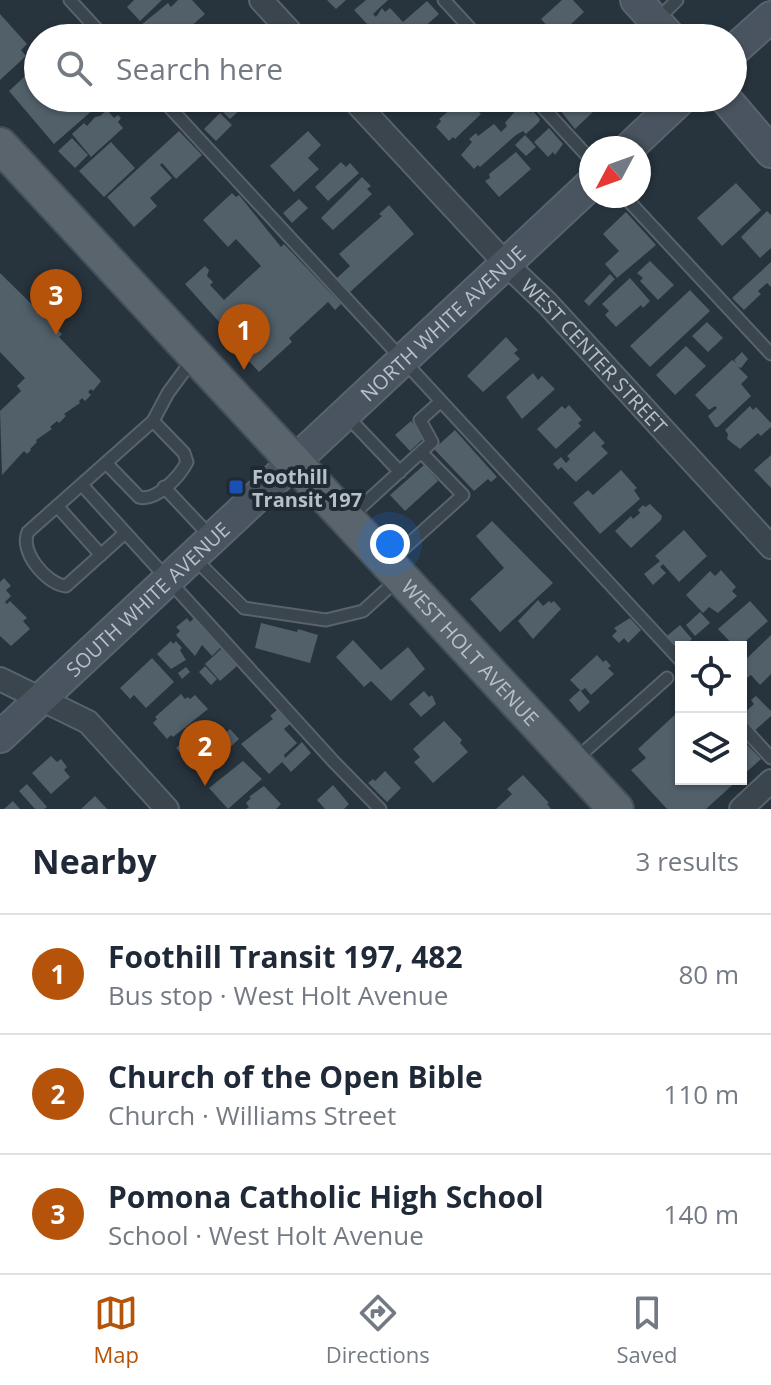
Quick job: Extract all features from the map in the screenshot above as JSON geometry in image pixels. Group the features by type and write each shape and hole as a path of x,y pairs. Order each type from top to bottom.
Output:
{"main road":[{"name":"WEST HOLT AVENUE","path":"2,152 616,809"}],"street":[{"path":"261,0 283,24"},
{"path":"747,38 771,17"},
{"name":"WEST CENTER STREET","path":"365,112 506,264 547,303 771,547"},
{"path":"642,136 667,112"},
{"path":"737,112 771,152"},
{"name":"NORTH WHITE AVENUE","path":"292,461 579,195"},
{"name":"SOUTH WHITE AVENUE","path":"0,737 292,461"},
{"path":"0,679 88,722 167,809"},
{"path":"741,809 771,781"}],"lane":[{"path":"70,0 92,24"},
{"path":"444,0 466,24"},
{"path":"654,20 677,0"},
{"path":"174,112 675,655"},
{"path":"547,112 579,147"},
{"path":"635,208 771,354"},
{"path":"125,533 66,586 49,579 28,553 25,539 28,532 153,421 168,393 195,356"},
{"path":"347,520 432,442 420,420 440,402"},
{"path":"344,413 400,472"},
{"path":"106,463 139,497 150,499 164,487 186,467 187,457 153,421"},
{"path":"164,487 244,608 326,620 363,611 394,570 463,495 421,452"},
{"path":"82,485 380,809"},
{"path":"57,506 101,555"},
{"path":"573,762 667,678"},
{"path":"747,732 771,758"}],"building":[{"path":"134,0 162,0 140,21 127,7"},
{"path":"178,0 192,0 205,14 194,24 142,24 168,3 171,7"},
{"path":"327,0 346,0 336,9"},
{"path":"366,0 388,0 373,14 376,17 382,8 385,12 390,8 403,22 427,1 439,14 428,24 367,24 354,10"},
{"path":"562,0 573,0 584,12 571,24 545,24 541,19"},
{"path":"0,14 24,41 21,50 24,58 0,80"},
{"path":"24,77 24,109 9,91"},
{"path":"27,112 90,112 54,144"},
{"path":"105,112 114,118 118,115 121,118 118,122 123,128 91,157 72,134 84,123 87,126"},
{"path":"223,112 238,112 230,119"},
{"path":"447,112 481,114 449,141 436,127 441,121 439,119"},
{"path":"514,112 534,112 540,119 526,134 523,131 516,135 474,169 461,155 472,142 469,139 494,124 501,132 507,126 505,123"},
{"path":"561,112 593,112 575,129"},
{"path":"220,113 232,125 216,141 204,129"},
{"path":"549,128 563,144 555,155 553,152 548,157 534,142"},
{"path":"179,131 202,155 176,179 162,163 160,165 172,178 150,198 157,206 134,227 107,197"},
{"path":"308,131 321,145 308,158 319,169 294,192 270,166"},
{"path":"525,135 536,147 526,156 515,145"},
{"path":"72,138 88,155 75,168 58,151"},
{"path":"111,142 135,168 104,197 79,171"},
{"path":"516,152 531,169 499,197 485,181"},
{"path":"341,162 346,167 350,163 359,173 328,201 315,187"},
{"path":"362,177 371,186 367,189 372,194 333,230 321,218"},
{"path":"736,183 761,210 722,246 697,218"},
{"path":"232,193 236,197 239,195 281,247 284,244 341,304 335,310 328,302 289,338 292,342 259,372 235,346 238,343 185,284 205,266 209,270 207,276 213,282 210,285 224,300 261,266 236,239 228,247 203,220"},
{"path":"299,199 308,208 292,223 283,213"},
{"path":"389,205 414,234 350,292 337,278 350,266 339,254 382,216 379,214"},
{"path":"767,211 771,215 771,248 760,258 741,237"},
{"path":"626,212 656,245 617,278 605,264 619,251 603,234"},
{"path":"650,261 674,285 658,300 640,281 643,278 637,273"},
{"path":"771,262 771,287 767,283 758,291 761,294 744,310 732,298"},
{"path":"0,273 62,334 59,337 101,381 93,391 88,392 91,395 85,401 82,398 80,403 64,414 66,416 59,423 57,421 50,427 52,429 36,440 27,454 24,451 2,475 0,411 21,391 17,386 25,378 0,352"},
{"path":"610,274 615,279 589,306 584,301"},
{"path":"630,278 650,301 616,327 605,315 609,311 602,304"},
{"path":"690,290 710,311 650,367 630,346"},
{"path":"707,322 723,338 708,352 692,336"},
{"path":"506,337 518,350 514,353 520,359 483,392 467,376"},
{"path":"686,346 706,366 675,395 656,375"},
{"path":"742,352 748,359 741,368 738,367 748,377 741,384 751,396 715,427 708,416 717,408 715,406 709,410 695,395 732,360 737,363 734,360"},
{"path":"533,373 538,380 542,376 555,389 522,419 506,397"},
{"path":"569,405 582,420 578,423 581,426 556,449 537,429 562,406 565,409"},
{"path":"750,406 753,410 756,407 771,427 761,436 758,433 740,449 727,439 725,430"},
{"path":"411,421 425,437 410,451 395,435"},
{"path":"455,430 497,477 491,482 488,479 474,491 434,449"},
{"path":"594,431 605,443 601,446 608,453 576,482 561,467 558,470 553,464 561,457 566,463 570,459 567,456"},
{"path":"771,455 771,488 754,470"},
{"path":"424,465 438,481 405,511 390,495"},
{"path":"621,470 637,488 634,490 640,499 600,534 573,503 588,490 593,495"},
{"path":"650,504 662,516 661,520 631,548 615,531 631,516 633,519 640,513 638,510 643,505"},
{"path":"492,521 553,583 500,632 470,599 504,568 476,536"},
{"path":"684,530 707,556 679,582 663,564 660,567 666,573 653,585 644,574 660,561 655,556"},
{"path":"721,570 736,587 732,591 737,596 718,613 709,607 703,613 686,595 710,571 715,576"},
{"path":"4,578 11,586 6,590 11,596 5,602 10,601 27,618 23,621 30,629 11,646 0,636 0,582"},
{"path":"538,600 543,606 554,601 561,609 533,639 518,621"},
{"path":"750,601 768,621 746,641 729,641 718,629"},
{"path":"700,612 710,623 695,636 686,625"},
{"path":"187,618 190,622 194,618 221,647 212,656 202,645 195,656 176,635 180,631 176,627"},
{"path":"630,618 641,630 628,643 624,638 619,643 612,636 617,631 614,628"},
{"path":"261,623 318,635 310,663 255,648"},
{"path":"680,625 692,639 675,641 675,645 667,636"},
{"path":"771,635 771,674 760,685 751,675 747,678 747,658"},
{"path":"353,640 381,670 408,647 425,669 391,701 371,681 364,687 336,657"},
{"path":"171,641 173,644 176,641 182,648 180,650 186,660 171,669 157,654"},
{"path":"221,649 237,666 220,681 205,664"},
{"path":"597,655 603,662 606,660 614,674 591,695 585,688 581,691 570,680"},
{"path":"152,658 174,682 146,708 134,695 130,699 120,688"},
{"path":"205,666 217,679 211,685 199,672"},
{"path":"186,667 190,672 182,679 178,673"},
{"path":"580,690 590,702 579,712 569,700"},
{"path":"424,691 429,697 432,695 436,704 421,717 409,704"},
{"path":"181,694 185,699 195,695 208,709 167,739 153,723 157,719 155,717"},
{"path":"756,696 771,711 771,716 753,732 747,724 747,710 754,704 751,700"},
{"path":"277,710 290,724 284,729 297,743 284,755 285,758 302,742 311,753 291,772 282,762 269,774 241,744 273,719 270,716"},
{"path":"675,715 675,785 732,785 706,809 667,809 631,770 646,758 638,749"},
{"path":"444,721 462,740 460,743 468,752 433,783 414,762 420,757 413,749"},
{"path":"230,729 239,739 200,775 176,748 191,734 206,751"},
{"path":"747,744 761,759 747,772"},
{"path":"51,756 57,762 61,759 70,777 51,794 32,773"},
{"path":"243,761 262,779 228,809 209,788"},
{"path":"385,771 401,788 387,802 368,783 373,779 375,781"},
{"path":"523,775 551,809 496,809 512,794 507,789"},
{"path":"27,784 47,807 35,809 19,791"},
{"path":"333,785 349,804 344,809 325,809 317,800"},
{"path":"264,786 281,804 276,809 246,809 249,807 246,803 249,797"},
{"path":"95,796 107,809 81,809"},
{"path":"13,801 20,809 4,809"}],"place":[{"name":"Pomona Catholic High School","path":"56,335"},
{"name":"Foothill Transit 197, 482","path":"244,370"},
{"name":"Foothill Transit 197","path":"236,487"},
{"name":"Church of the Open Bible","path":"205,786"}]}
